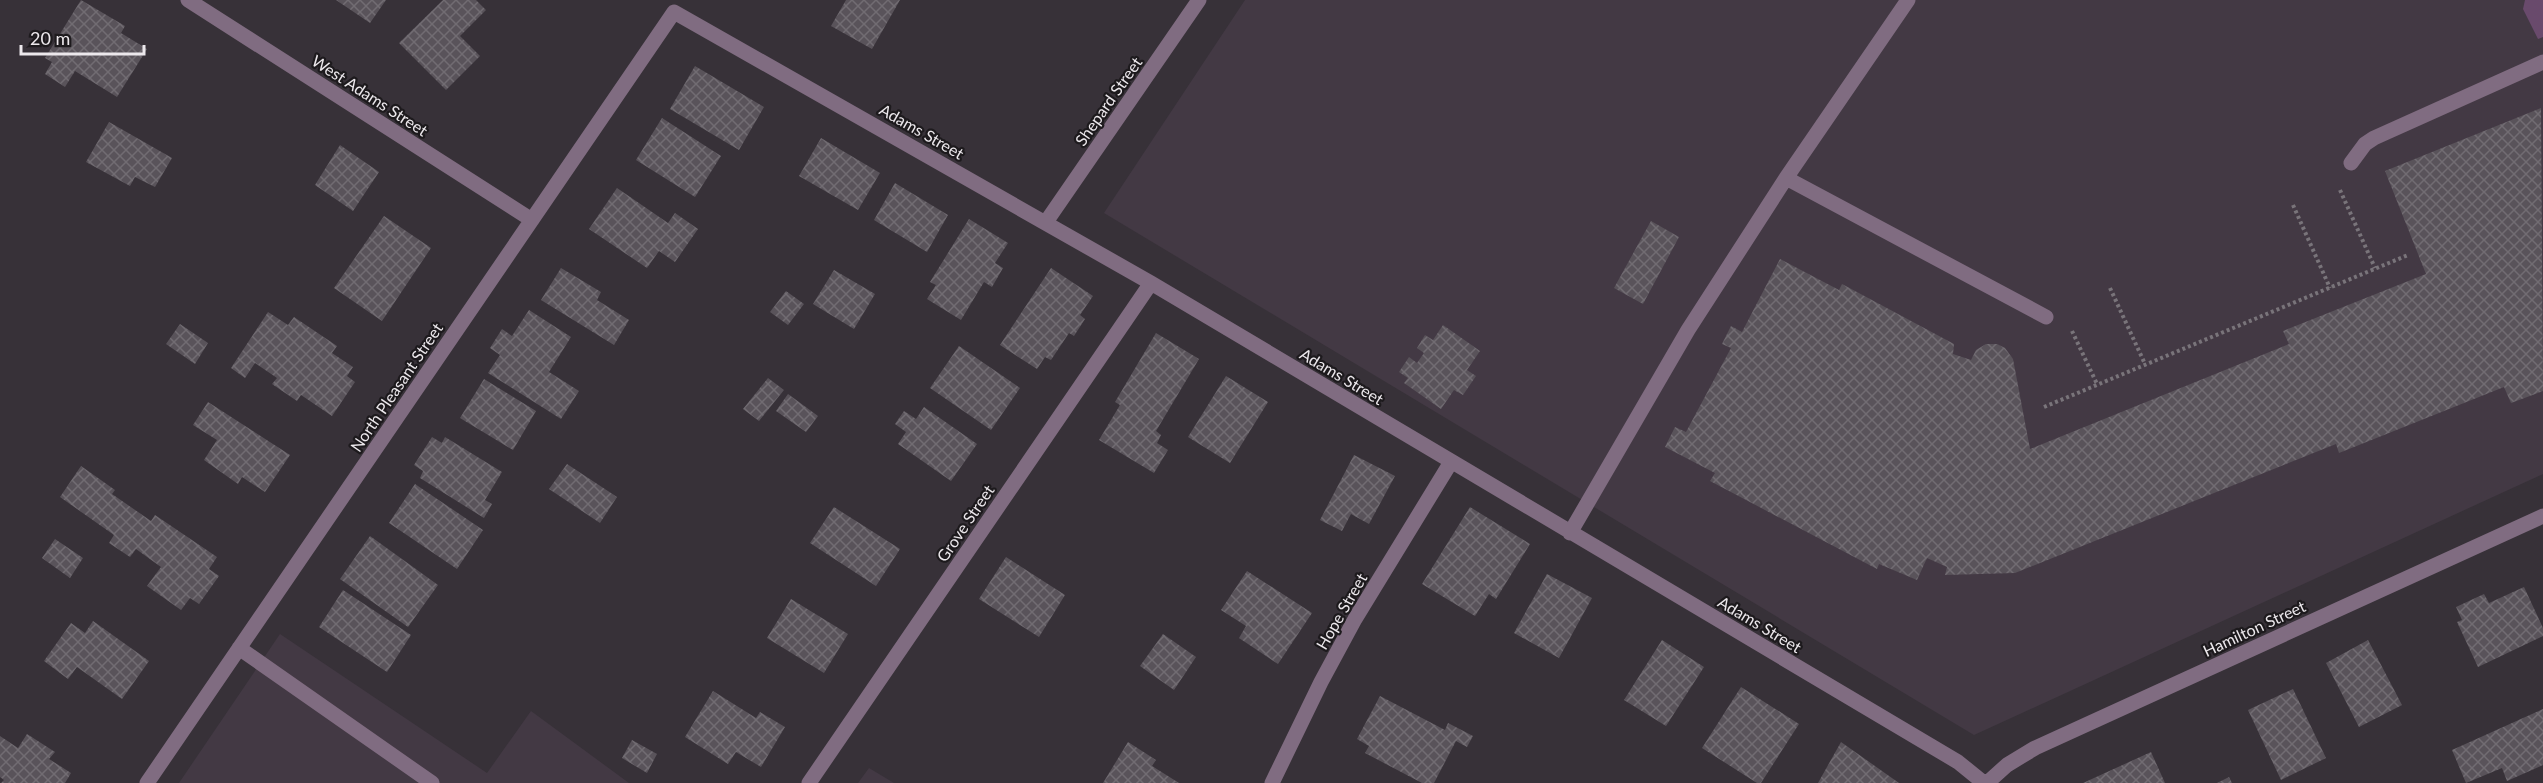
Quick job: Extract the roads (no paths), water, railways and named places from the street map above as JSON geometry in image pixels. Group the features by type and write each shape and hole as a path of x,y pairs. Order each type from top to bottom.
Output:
{"street":[{"name":"West Adams Street","path":"188,0 532,220"},
{"name":"Shepard Street","path":"1046,222 1199,0"},
{"path":"1570,533 1688,330 1786,178 1908,0"},
{"name":"North Pleasant Street","path":"147,783 674,12"},
{"name":"Adams Street","path":"674,12 1151,283 1958,762 1986,783"},
{"path":"2351,163 2365,144 2374,138 2543,62"},
{"path":"1786,178 2046,317"},
{"name":"Grove Street","path":"809,783 1151,283"},
{"name":"Hope Street","path":"1272,783 1321,682 1355,619 1451,462"},
{"name":"Hamilton Street","path":"1986,783 2007,765 2035,748 2543,516"},
{"path":"239,648 432,783"}]}
